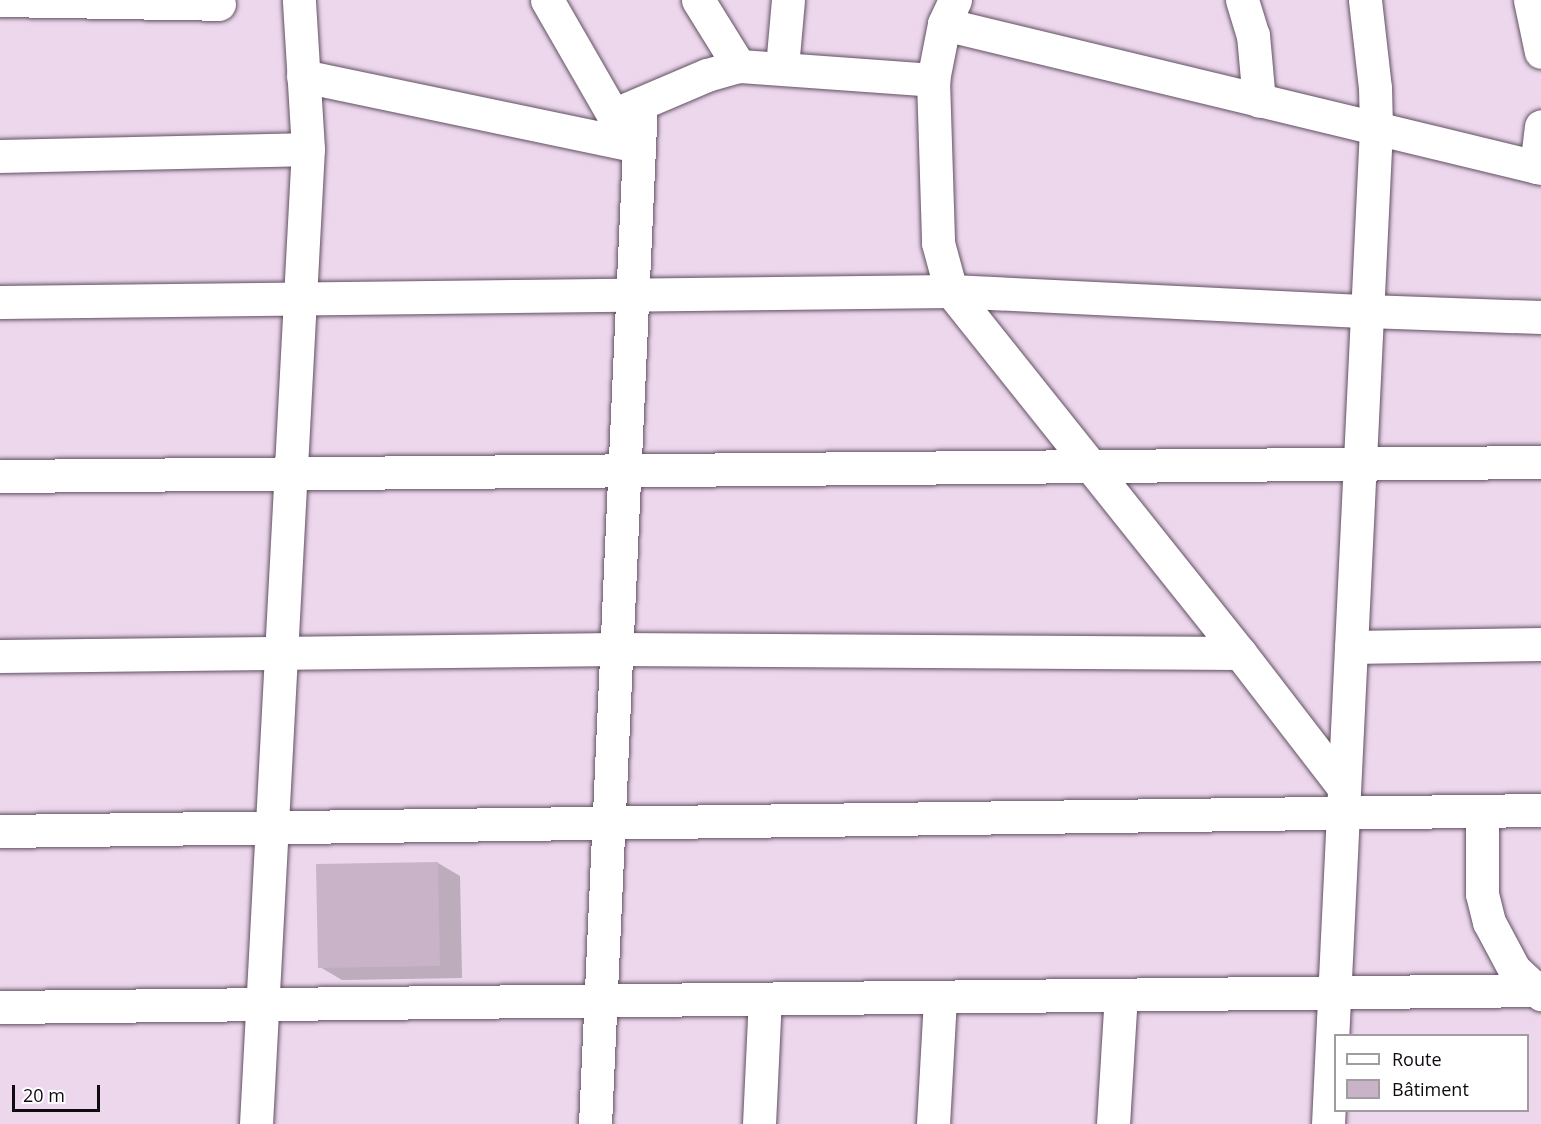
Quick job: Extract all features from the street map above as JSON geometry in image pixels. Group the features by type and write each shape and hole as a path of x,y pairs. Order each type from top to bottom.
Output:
{"street":[{"path":"0,0 219,4"},
{"path":"256,1124 308,149 298,0"},
{"path":"547,0 613,115 707,75 739,66 782,67 933,80"},
{"path":"698,0 739,66"},
{"path":"782,67 788,0"},
{"path":"1242,0 1253,35 1259,102"},
{"path":"1530,0 1541,52"},
{"path":"1328,1124 1376,128 1375,88 1367,1"},
{"path":"1343,800 1240,653 951,291 938,243 933,80 949,12 1259,102 1539,167 1541,126"},
{"path":"303,76 639,146"},
{"path":"595,1124 641,104"},
{"path":"0,156 308,149"},
{"path":"0,302 951,291 1541,317"},
{"path":"0,476 1541,462"},
{"path":"1351,647 1541,644"},
{"path":"0,656 617,650 1240,653"},
{"path":"0,831 609,823 1343,800 1482,811 1541,810"},
{"path":"1482,811 1482,894 1489,922 1514,969 1540,992"},
{"path":"0,1007 1335,992 1540,992"},
{"path":"1113,1124 1121,995"},
{"path":"933,1124 940,997"},
{"path":"759,1124 765,999"}],"building":[{"path":"438,862 440,966 318,968 316,864"}]}
